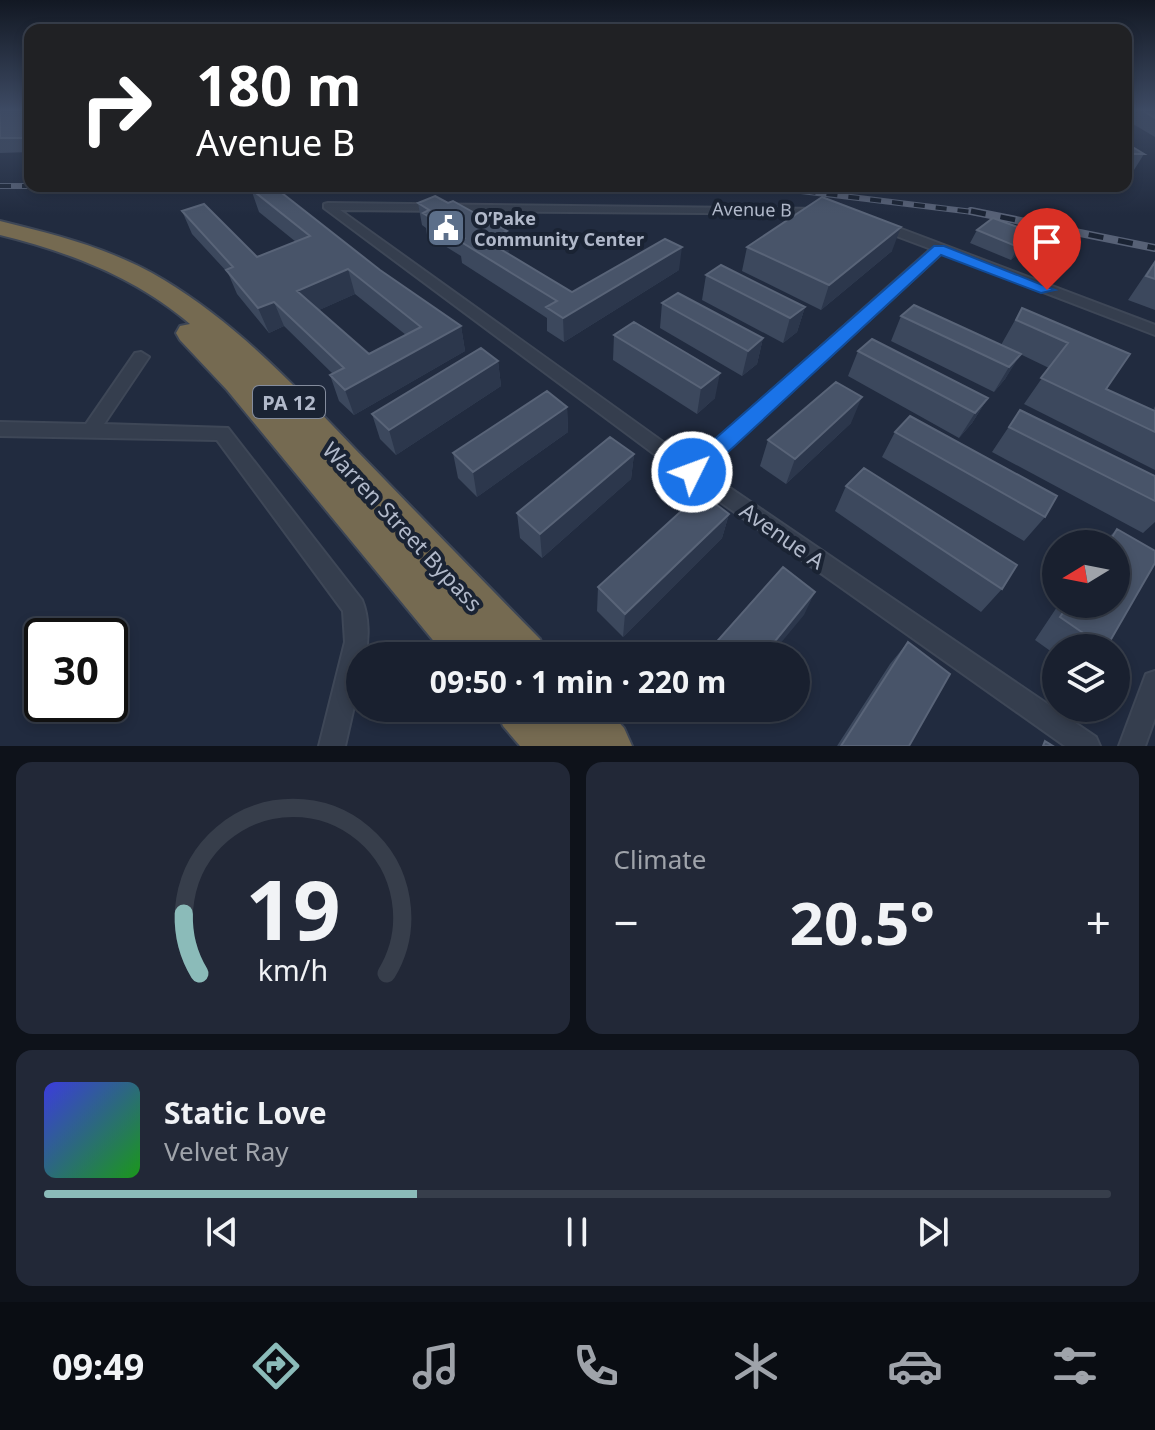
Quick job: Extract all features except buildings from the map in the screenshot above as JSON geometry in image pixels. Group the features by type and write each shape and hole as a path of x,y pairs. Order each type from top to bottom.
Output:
{"highway":[{"name":"Warren Street Bypass","path":"0,228 68,244 121,265 169,293 212,325 261,371 510,642"},
{"name":"Warren Street Bypass","path":"0,240 51,253 103,274 150,302 192,335 464,642"},
{"path":"533,722 554,746"},
{"path":"584,722 606,746"}],"street":[{"name":"Avenue B","path":"328,206 834,212"},
{"name":"Avenue A","path":"328,206 692,472 1087,746"},
{"path":"863,218 1155,330"},
{"path":"692,472 939,249"},
{"path":"91,430 141,357"},
{"path":"0,429 222,433 354,608 357,642 332,746"},
{"path":"1132,746 1155,683"}],"railway":[{"path":"0,186 24,186"},
{"path":"810,192 981,213"},
{"path":"971,211 981,213"},
{"path":"981,213 1155,248"}],"place":[{"name":"O’Pake Community Center","path":"446,228"}],"route":[{"path":"692,472 939,249 1047,290"}]}
